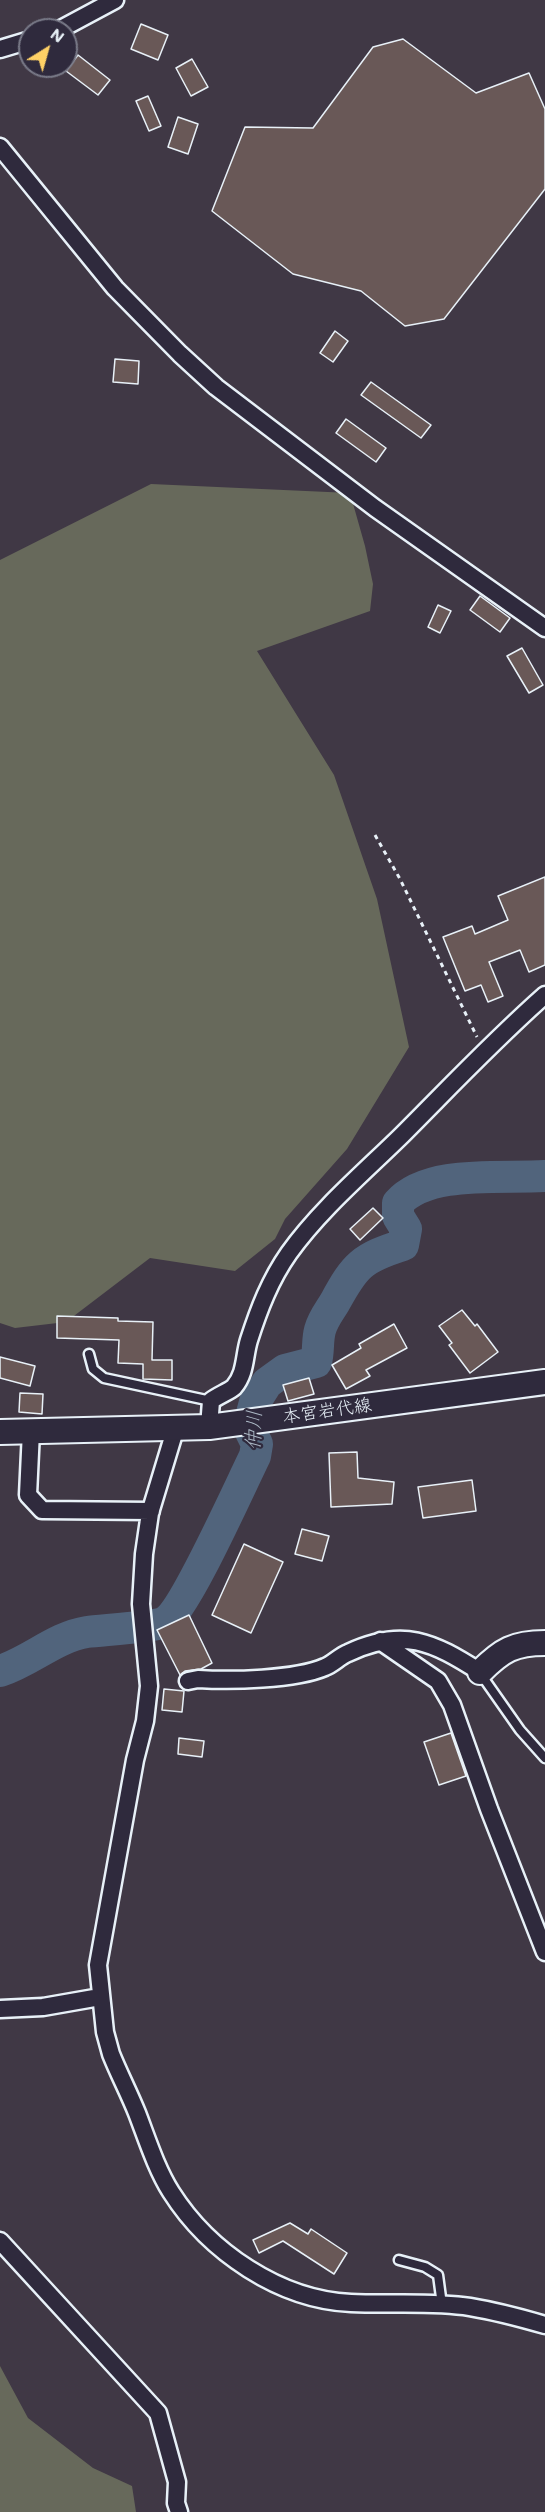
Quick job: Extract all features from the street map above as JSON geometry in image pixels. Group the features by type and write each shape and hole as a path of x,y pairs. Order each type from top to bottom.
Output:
{"main road":[{"name":"本宮岩代線","path":"0,1431 209,1427 545,1382"},
{"path":"480,1672 504,1650 522,1643 545,1643"}],"street":[{"path":"78,20 115,0"},
{"path":"0,49 18,43"},
{"path":"0,147 115,288 216,387 375,508 545,628"},
{"path":"209,1427 211,1401 222,1392 233,1388 245,1366 248,1343 266,1294 289,1253 328,1208 545,995"},
{"path":"176,1427 151,1511 141,1585 149,1686 145,1721 135,1760 98,1965 100,1997 111,2055 171,2192 196,2224 220,2249 274,2283 289,2290 349,2303 470,2307 545,2325"},
{"path":"31,1431 28,1495 42,1510 151,1511"},
{"path":"188,1681 277,1678 300,1674 325,1667 346,1653 380,1641 408,1638 432,1644 480,1672"},
{"path":"380,1641 438,1680 452,1705 489,1809 545,1952"},
{"path":"0,2008 44,2007 100,1997"},
{"path":"0,2241 158,2413 177,2482 176,2503 179,2512"}],"lane":[{"path":"89,1354 93,1369 104,1378 211,1401"},
{"path":"480,1672 520,1730 545,1758"},
{"path":"399,2260 425,2267 438,2275 442,2305"}],"path":[{"path":"375,835 400,879 463,1013 485,1052"}],"green space":[{"path":"151,484 350,493 373,584 370,611 257,651 334,775 377,899 409,1047 347,1149 285,1219 275,1239 235,1271 150,1258 66,1322 15,1328 0,1323 0,560"},
{"path":"0,2366 28,2418 93,2468 132,2486 136,2512 0,2512"}],"building":[{"path":"141,24 168,35 158,60 131,49"},
{"path":"403,39 476,93 529,73 545,109 545,189 444,319 405,326 361,291 293,274 212,211 245,127 313,128 373,47"},
{"path":"78,55 110,80 98,95 75,78 78,78"},
{"path":"192,59 208,87 191,96 176,68"},
{"path":"148,96 161,126 149,131 136,101"},
{"path":"178,117 198,124 188,154 168,147"},
{"path":"335,331 348,341 333,362 320,353"},
{"path":"115,359 139,361 138,384 113,382"},
{"path":"371,382 431,425 421,438 361,395"},
{"path":"346,419 386,448 376,462 336,433"},
{"path":"480,596 510,618 500,632 470,610"},
{"path":"438,605 451,611 440,633 428,627"},
{"path":"522,648 543,685 529,693 507,656"},
{"path":"545,877 545,965 529,972 520,950 489,962 503,996 488,1002 481,985 465,991 443,937 472,926 475,934 508,920 498,896"},
{"path":"373,1208 383,1218 360,1240 350,1229"},
{"path":"462,1310 475,1326 477,1324 498,1352 470,1373 449,1345 452,1343 439,1326"},
{"path":"57,1316 118,1318 118,1321 153,1322 152,1360 172,1360 172,1380 143,1379 143,1364 118,1363 119,1340 57,1338"},
{"path":"394,1324 407,1348 366,1370 370,1376 346,1389 332,1365 361,1348 359,1344"},
{"path":"0,1357 35,1366 30,1386 0,1378"},
{"path":"309,1378 314,1394 288,1401 283,1385"},
{"path":"20,1393 43,1394 42,1414 19,1412"},
{"path":"357,1452 358,1478 394,1482 392,1504 331,1507 329,1453"},
{"path":"472,1480 476,1511 423,1518 418,1487"},
{"path":"302,1529 329,1536 322,1561 295,1554"},
{"path":"244,1544 283,1562 251,1633 212,1615"},
{"path":"189,1615 212,1663 201,1669 185,1671 180,1675 157,1630"},
{"path":"164,1689 184,1691 182,1712 162,1710"},
{"path":"451,1733 466,1776 439,1785 424,1742"},
{"path":"179,1738 204,1741 202,1757 178,1754"},
{"path":"290,2223 308,2234 311,2229 347,2253 334,2274 283,2241 259,2253 253,2240"}],"waterway":[{"name":"仲川","path":"0,1671 75,1635 160,1624 174,1613 199,1572 255,1456 257,1444 251,1432 251,1417 255,1402 267,1383 285,1370 316,1362 319,1334 323,1322 354,1271 378,1254 403,1245 406,1229 398,1216 398,1203 411,1192 446,1180 545,1176"}]}
